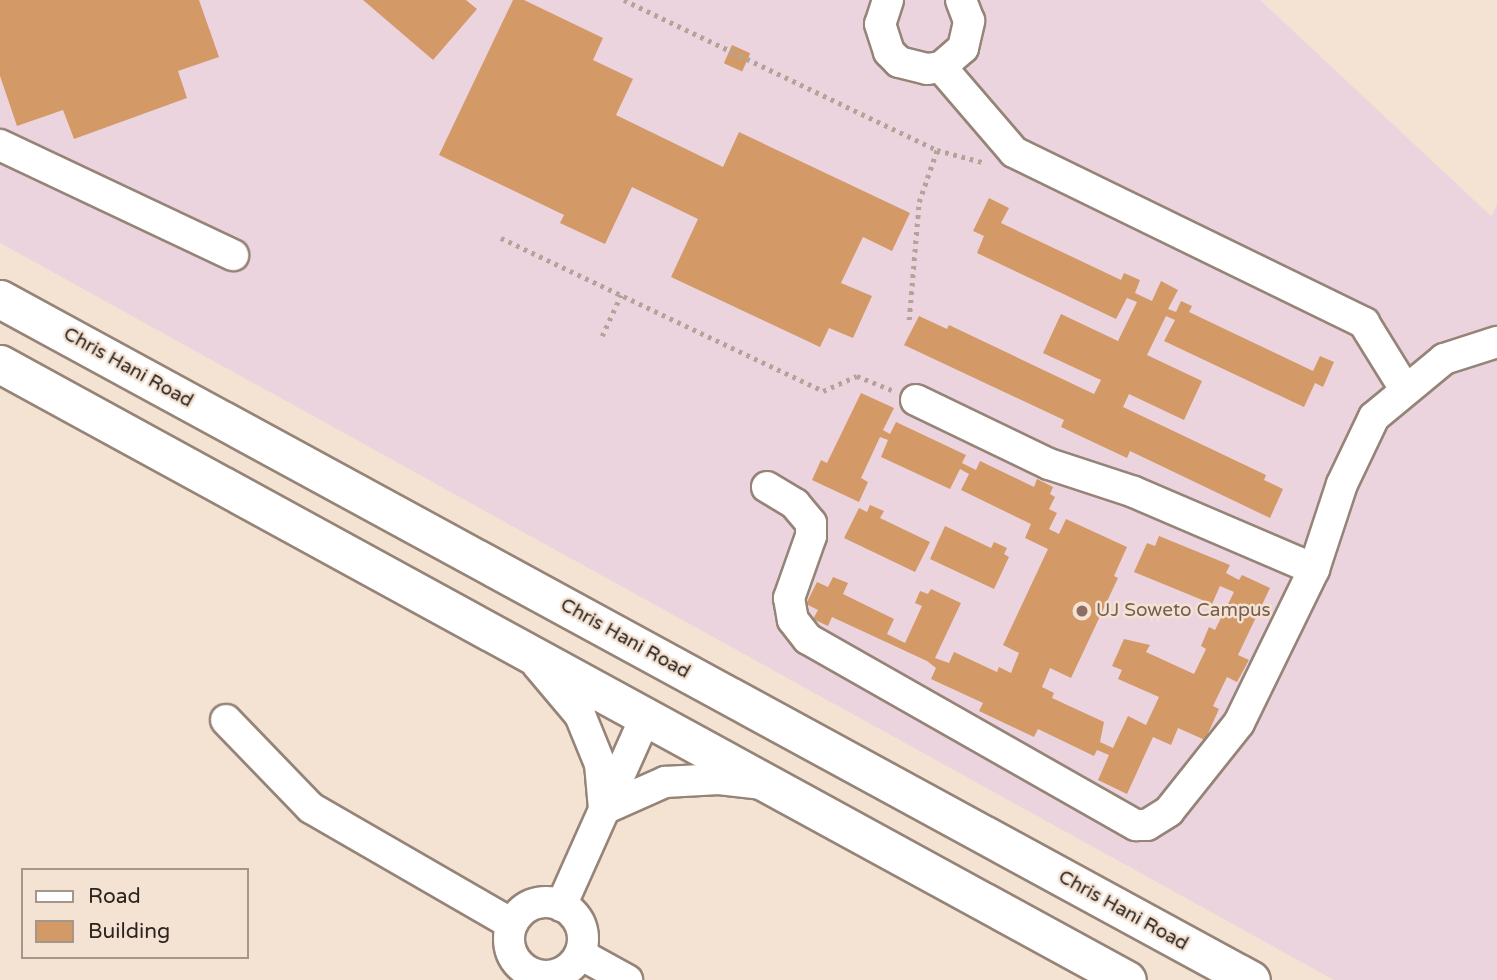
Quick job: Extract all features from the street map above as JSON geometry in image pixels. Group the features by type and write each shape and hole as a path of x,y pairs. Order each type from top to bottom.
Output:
{"main road":[{"name":"Chris Hani Road","path":"0,299 1251,980"},
{"path":"69,403 96,350"},
{"path":"0,364 1127,980"}],"lane":[{"path":"888,0 880,23 889,52 912,68 941,66 963,48 968,35 970,4"},
{"path":"941,66 1014,152 1364,323 1405,389"},
{"path":"0,145 233,255"},
{"path":"767,487 795,504 811,523 811,536 789,598 793,620 808,639 1136,825 1158,821 1226,745 1314,569 1355,453 1374,417 1444,359 1497,342"},
{"path":"916,400 1049,464 1134,492 1314,569"},
{"path":"528,654 580,715 600,764 604,810"},
{"path":"561,906 645,718"},
{"path":"226,720 311,807 512,924"},
{"path":"604,810 666,782 719,779 768,785"},
{"path":"550,902 561,906 578,921 582,932 580,954 564,971 553,975 530,973 514,957 510,946 512,924 528,907 550,902"},
{"path":"580,954 627,980"}],"path":[{"path":"624,0 937,150 993,164"},
{"path":"909,320 919,202 937,150"},
{"path":"501,239 822,391 858,376 916,400"},
{"path":"602,335 621,295"}],"shaded area":[{"name":"UJ Soweto Campus","path":"0,0 1260,0 1491,216 1497,205 1497,980 1334,980 0,243"}],"building":[{"path":"0,0 199,0 219,57 178,71 187,98 74,139 63,110 17,126 0,76"},
{"path":"363,0 466,0 477,9 433,60"},
{"path":"513,0 524,0 603,38 593,60 633,79 616,115 723,167 739,132 910,213 892,251 863,237 841,283 872,296 853,338 829,328 820,347 671,277 698,219 632,187 605,244 560,223 564,215 439,155"},
{"path":"732,45 750,53 742,71 724,63"},
{"path":"989,198 1009,208 1001,223 1121,280 1124,273 1140,280 1135,293 1152,301 1161,281 1178,290 1168,309 1176,312 1181,301 1192,306 1189,312 1313,371 1320,356 1334,362 1323,387 1315,383 1304,407 1164,341 1175,320 1166,316 1147,355 1202,381 1184,420 1129,394 1123,407 1266,475 1264,480 1283,489 1270,518 1130,451 1127,458 1061,427 1064,420 904,345 919,316 947,329 949,325 1094,394 1101,380 1043,353 1061,314 1118,341 1137,302 1127,298 1116,319 977,253 984,236 973,231"},
{"path":"861,393 894,408 883,430 890,434 896,422 966,455 962,463 976,470 980,461 1034,487 1037,479 1053,487 1050,494 1055,497 1049,509 1057,513 1049,529 1059,534 1066,519 1127,547 1114,576 1118,578 1071,678 1050,668 1042,687 1054,693 1052,698 1104,722 1100,742 1113,748 1128,716 1146,725 1159,697 1118,679 1122,670 1112,666 1124,639 1150,645 1146,652 1194,674 1206,649 1201,646 1209,627 1215,630 1234,592 1220,586 1212,604 1134,572 1147,543 1155,546 1159,536 1230,565 1226,573 1239,580 1242,575 1270,588 1238,655 1249,660 1237,682 1227,677 1213,706 1219,709 1205,740 1178,728 1171,745 1153,737 1127,794 1098,780 1109,755 1097,750 1094,756 1038,729 1034,737 979,711 983,703 931,679 936,668 927,661 832,617 828,626 813,619 818,610 806,604 817,582 828,587 833,577 848,583 843,594 894,619 887,634 905,643 922,606 915,603 920,591 928,594 931,589 961,603 935,658 949,663 954,652 997,672 999,667 1011,673 1019,653 1003,645 1048,549 1025,538 1031,524 961,490 969,474 960,469 950,489 881,457 888,440 880,437 861,478 868,482 859,502 812,480 821,460 827,463"},
{"path":"870,505 884,511 880,518 930,542 915,572 844,538 859,508 867,512"},
{"path":"945,526 991,548 994,542 1007,548 1004,554 1009,557 994,589 930,559"}],"place":[{"name":"UJ Soweto Campus","path":"1082,611"}]}
